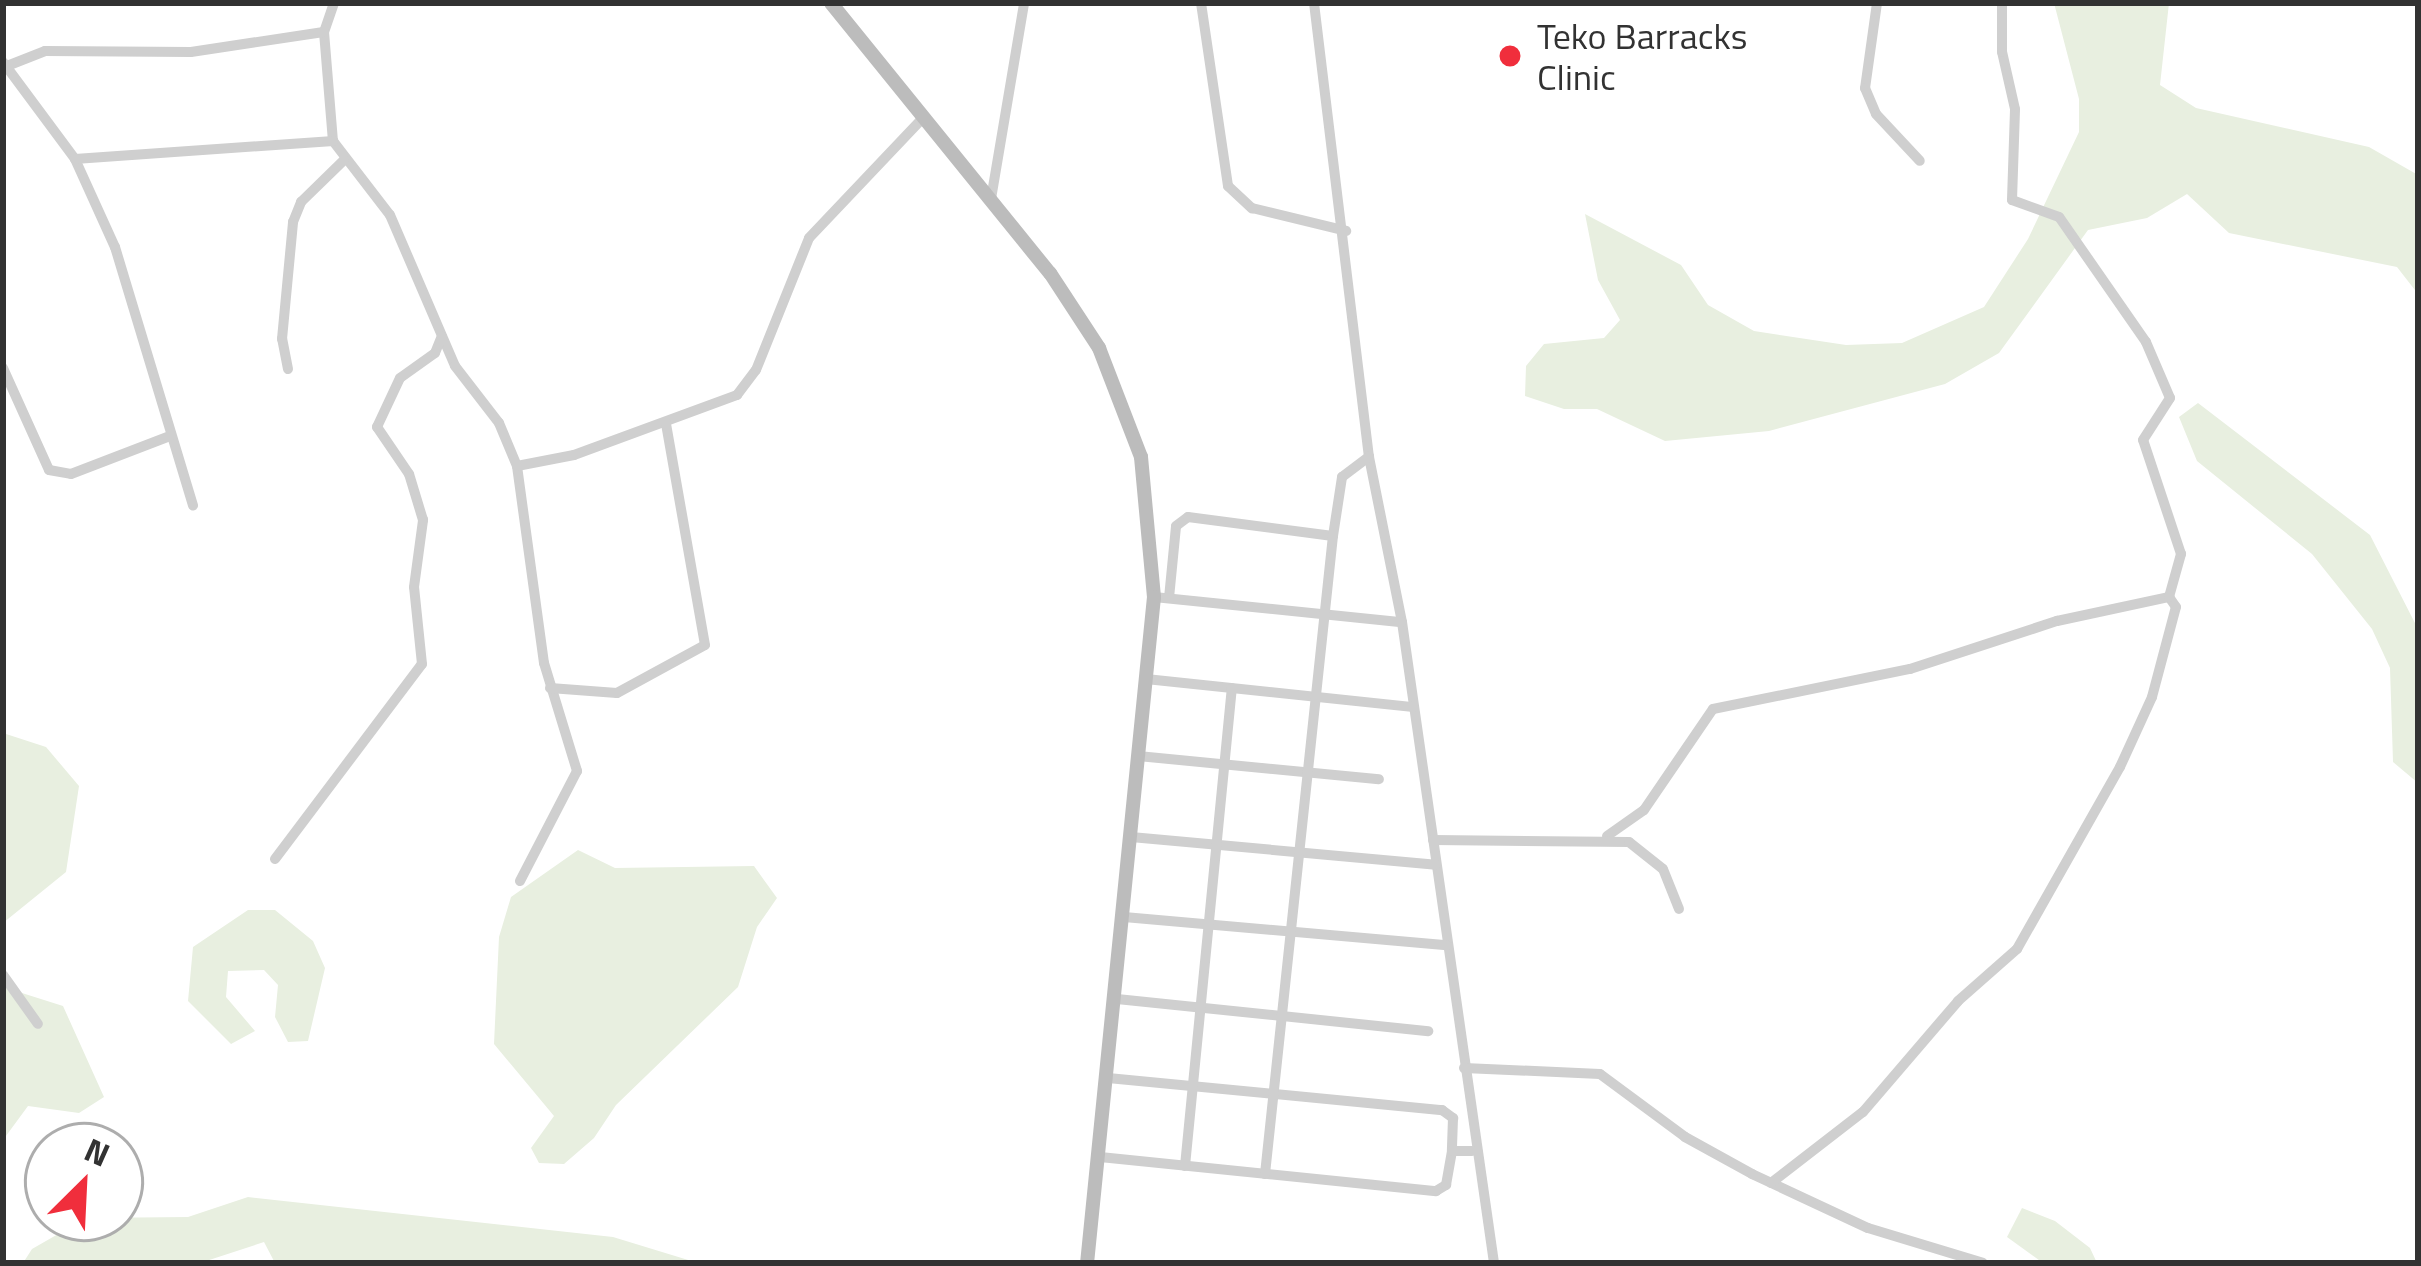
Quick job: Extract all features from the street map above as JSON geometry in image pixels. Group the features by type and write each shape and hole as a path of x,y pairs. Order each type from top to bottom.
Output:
{"main road":[{"path":"831,3 1050,273 1120,392 1149,502 1162,597 1146,679 1087,1263"}],"street":[{"path":"334,3 324,32 333,141 390,215 454,366 511,442 518,466 550,688 577,771 520,881"},
{"path":"991,199 1024,3"},
{"path":"1201,3 1228,185 1252,208 1346,231"},
{"path":"1314,3 1346,231 1369,457 1402,622 1472,1151 1494,1263"},
{"path":"1877,3 1865,88 1876,114 1920,161"},
{"path":"2002,3 2002,52 2015,109 2012,200 2059,217 2146,342 2170,398 2144,440 2181,554 2169,597"},
{"path":"193,505 136,306 75,159 5,64 45,51 191,52 324,32"},
{"path":"518,466 666,424 745,388 808,238 922,119"},
{"path":"75,159 333,141"},
{"path":"288,369 282,339 293,222 301,202 344,160"},
{"path":"275,859 422,664 414,587 423,520 409,474 376,427 400,378 434,353 442,334"},
{"path":"3,368 49,470 71,474 170,436"},
{"path":"550,688 617,693 705,645 666,424"},
{"path":"1265,1174 1333,536 1342,477 1369,457"},
{"path":"1333,536 1188,517 1176,526 1162,597 1402,622"},
{"path":"1607,836 1644,810 1713,710 1910,669 2057,621 2169,597"},
{"path":"1771,1183 1863,1112 1958,1001 2017,949 2152,698 2176,607 2169,597"},
{"path":"1146,679 1414,707"},
{"path":"1185,1166 1232,688"},
{"path":"1138,756 1379,779"},
{"path":"1432,840 1607,836 1663,868 1679,909"},
{"path":"1130,837 1436,865"},
{"path":"1124,917 1447,945"},
{"path":"3,975 38,1024"},
{"path":"1117,999 1428,1031"},
{"path":"1464,1069 1600,1074 1684,1137 1771,1183 1868,1228 1983,1263"},
{"path":"1100,1156 1436,1191 1446,1185 1452,1151 1454,1118 1442,1110 1108,1078"},
{"path":"1452,1151 1472,1151"}],"green space":[{"path":"2054,3 2169,3 2160,85 2196,108 2369,147 2418,175 2418,294 2397,267 2229,233 2187,194 2147,218 2088,230 1999,353 1945,384 1769,431 1665,441 1597,409 1564,409 1525,396 1526,366 1544,344 1604,338 1620,320 1598,280 1585,214 1681,265 1708,305 1754,331 1846,345 1902,343 1984,307 2028,239 2079,132 2079,99"},
{"path":"2198,403 2370,535 2418,629 2418,783 2393,762 2390,668 2372,629 2312,554 2197,461 2179,417"},
{"path":"3,733 46,747 79,786 66,872 3,923"},
{"path":"578,850 615,868 754,866 777,898 757,927 738,987 616,1105 594,1138 564,1164 539,1163 531,1148 554,1116 494,1044 499,937 511,897"},
{"path":"248,910 275,910 313,941 325,968 308,1041 288,1042 275,1017 278,985 264,970 228,971 226,997 255,1031 231,1044 188,1001 193,947"},
{"path":"3,987 63,1006 104,1097 79,1113 28,1106 3,1140"},
{"path":"248,1197 613,1237 698,1263 275,1263 264,1242 200,1263 23,1263 32,1249 44,1242 144,1242 144,1217 188,1217"},
{"path":"2022,1208 2055,1221 2090,1248 2097,1263 2043,1263 2007,1237"}],"place":[{"name":"Teko Barracks Clinic","path":"1510,56"}]}
